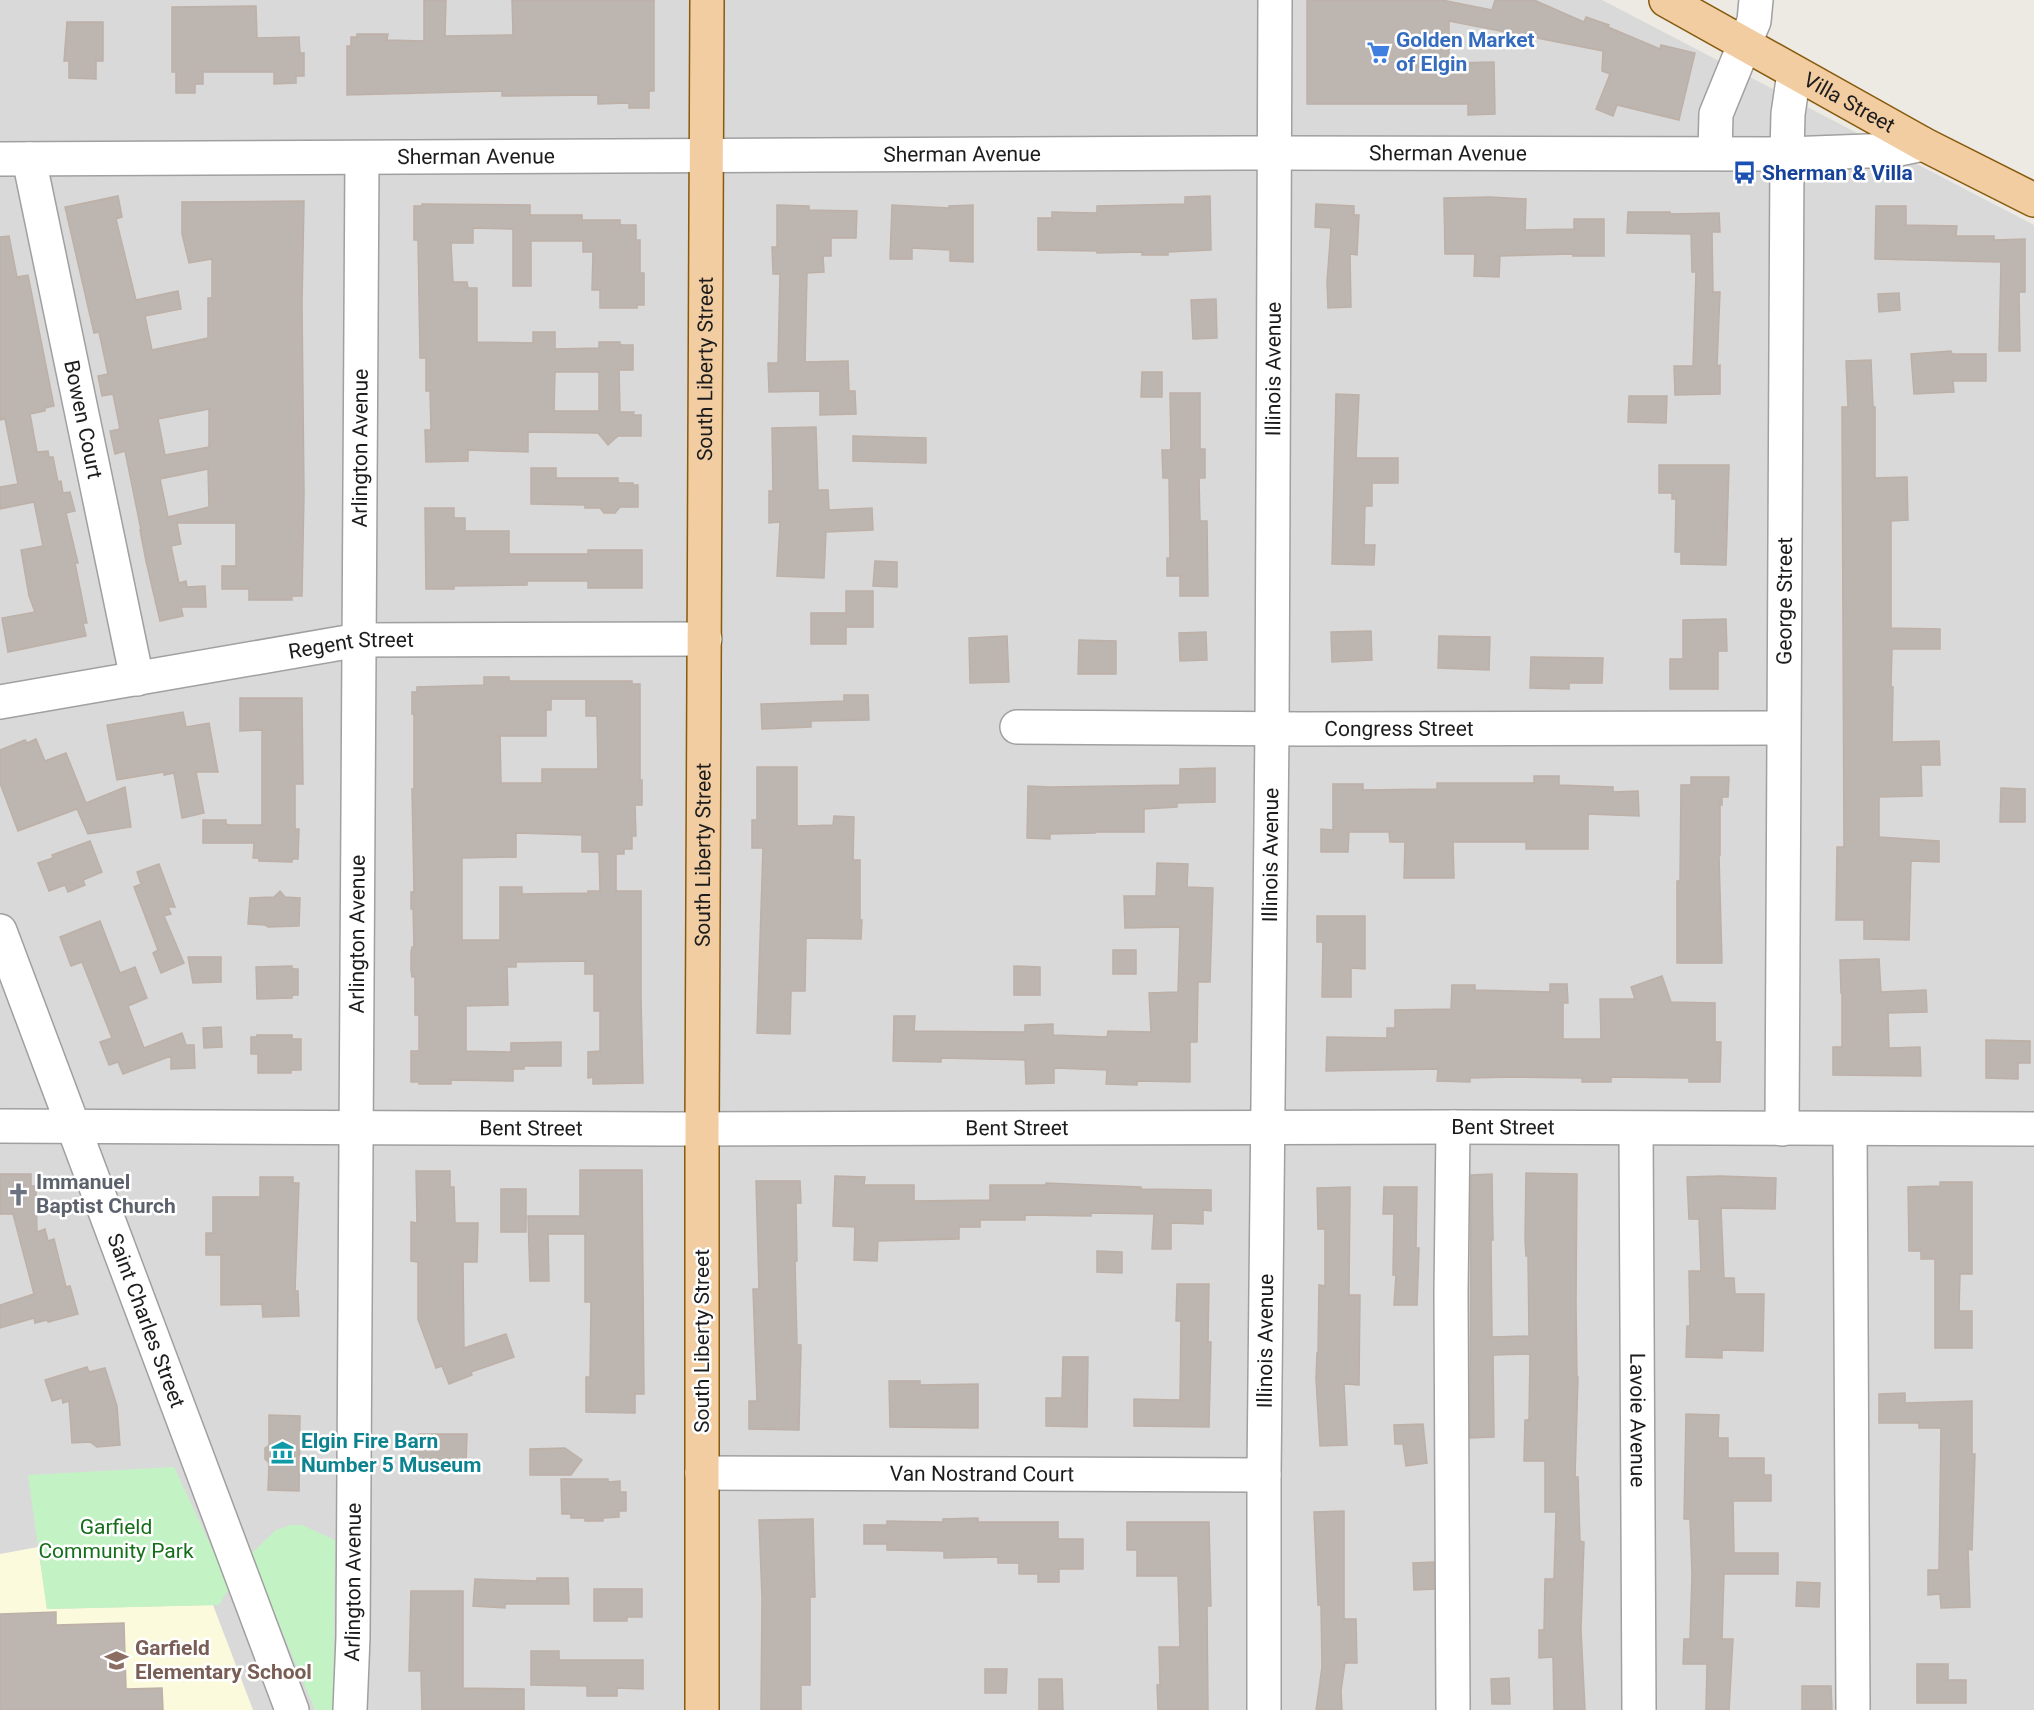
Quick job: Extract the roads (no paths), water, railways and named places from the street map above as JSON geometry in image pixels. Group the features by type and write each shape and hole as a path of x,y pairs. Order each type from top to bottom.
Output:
{"main road":[{"name":"South Liberty Street","path":"702,1710 707,0"},
{"name":"Villa Street","path":"1666,0 1923,144 2034,200"}],"street":[{"name":"Illinois Avenue","path":"1264,1710 1275,0"},
{"path":"1715,153 1716,114 1754,21 1756,0"},
{"name":"George Street","path":"1782,1129 1787,154 1788,114 1794,73"},
{"name":"Sherman Avenue","path":"15,159 1275,153 1787,154 1894,150 1923,144"},
{"name":"Arlington Avenue","path":"350,1710 353,1637 362,158"},
{"name":"Bowen Court","path":"15,159 137,679"},
{"name":"Regent Street","path":"0,702 359,640 705,639"},
{"name":"Congress Street","path":"1017,727 1783,728"},
{"name":"Saint Charles Street","path":"0,931 292,1710"},
{"name":"Bent Street","path":"0,1126 702,1129 1453,1127 2034,1130"},
{"path":"1453,1127 1451,1293 1453,1710"},
{"name":"Lavoie Avenue","path":"1636,1129 1639,1710"},
{"path":"1850,1129 1853,1710"},
{"name":"Van Nostrand Court","path":"702,1473 1264,1476"}],"place":[{"name":"Golden Market of Elgin","path":"1378,52"},
{"name":"Sherman & Villa","path":"1744,173"},
{"name":"Immanuel Baptist Church","path":"18,1194"},
{"name":"Elgin Fire Barn Number 5 Museum","path":"283,1453"},
{"name":"Garfield Elementary School","path":"117,1660"}],"park label":[{"name":"Garfield Community Park","path":"116,1539"}]}
